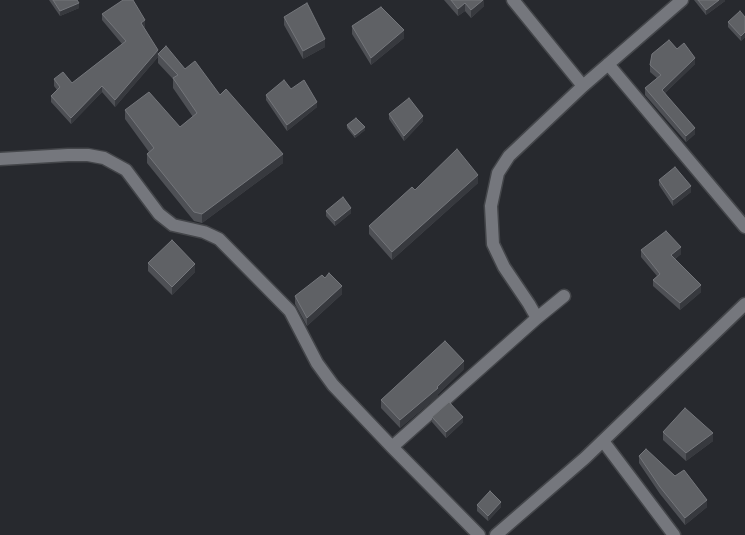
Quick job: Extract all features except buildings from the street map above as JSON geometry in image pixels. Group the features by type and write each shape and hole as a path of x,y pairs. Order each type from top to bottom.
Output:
{"street":[{"path":"514,0 583,86"},
{"path":"537,318 504,267 493,244 491,206 498,173 509,156 583,86 682,0"},
{"path":"608,64 745,227"},
{"path":"0,160 88,155 104,158 126,170 159,214 173,225 204,232 219,239 290,311 317,363 333,384 479,535"},
{"path":"392,447 564,296"},
{"path":"496,535 585,458 745,304"},
{"path":"602,441 674,535"}]}
